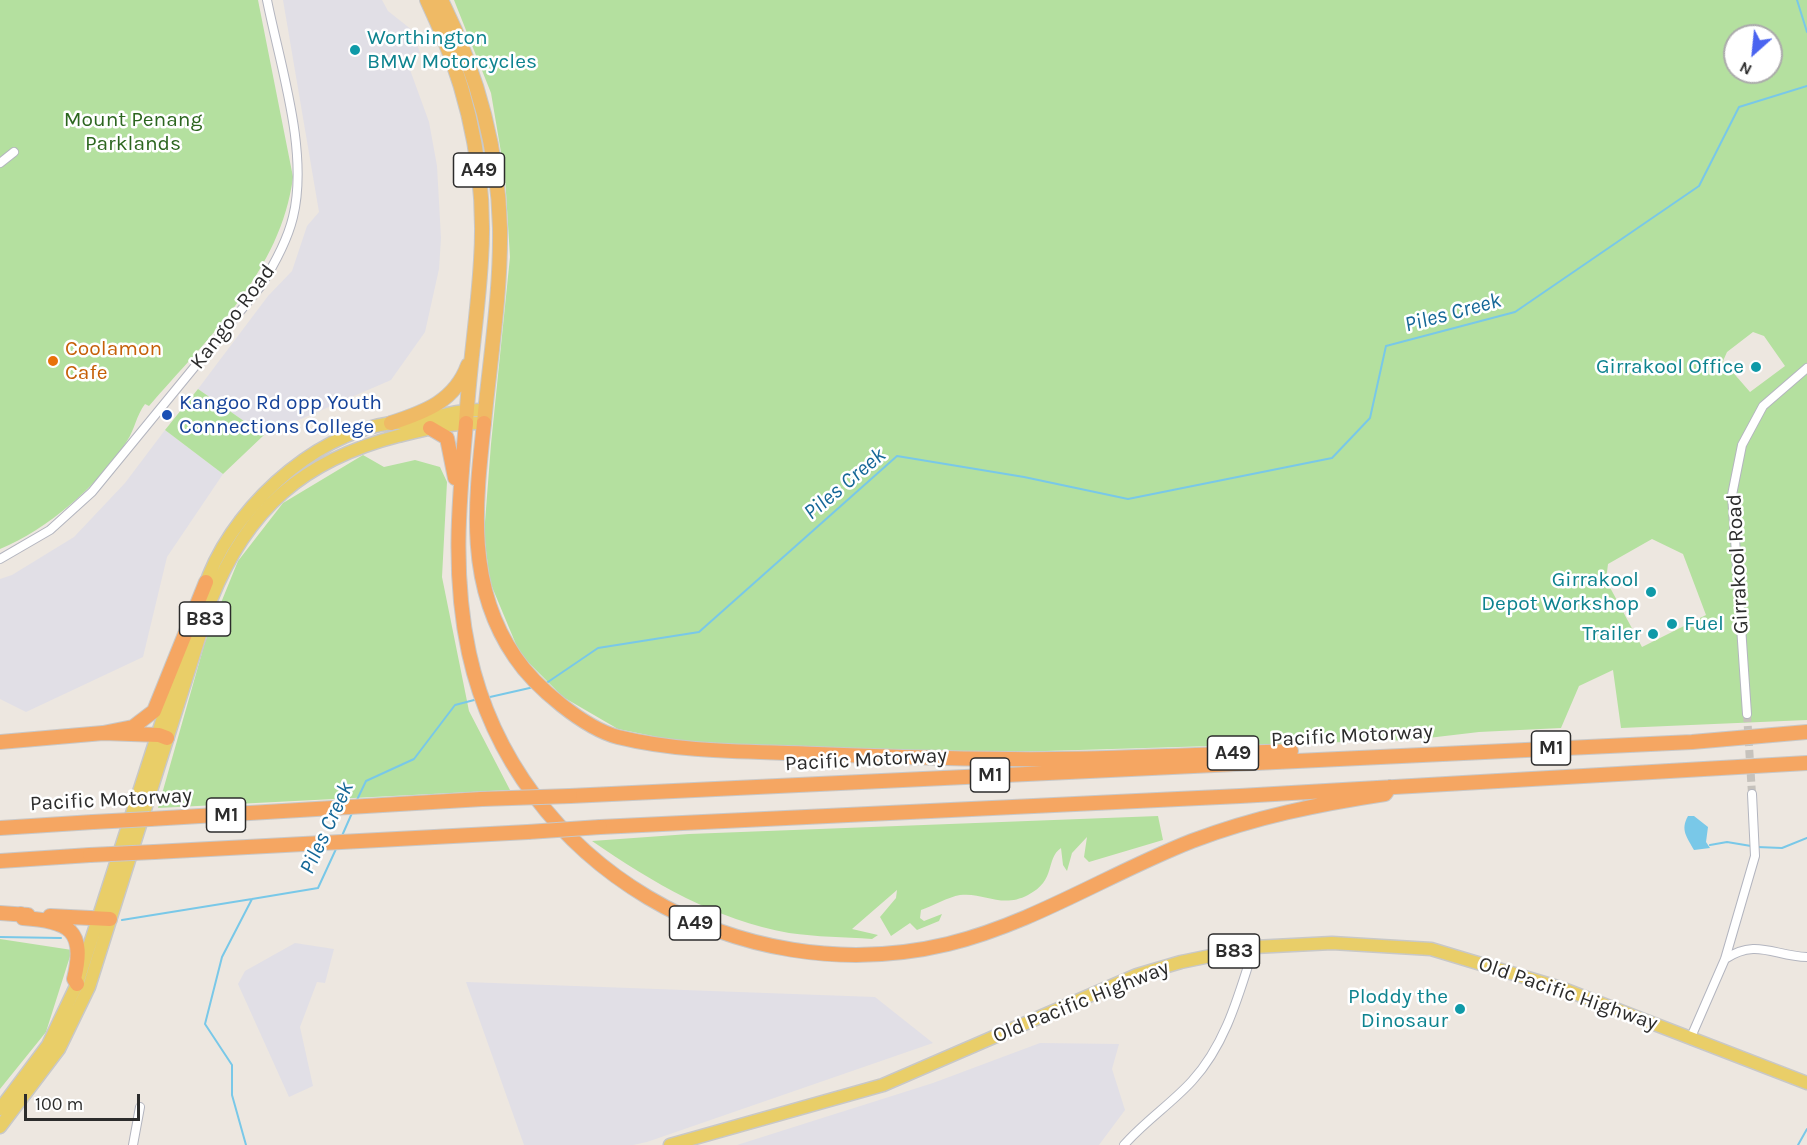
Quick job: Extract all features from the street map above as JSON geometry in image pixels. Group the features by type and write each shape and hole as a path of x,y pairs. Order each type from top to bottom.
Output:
{"highway":[{"name":"A49","path":"427,0 440,27 462,90 477,159 482,239 458,504 457,580 470,655 477,683 502,745 523,778 579,845 614,875 667,909 718,932 756,943 834,956 921,950 982,934 1190,842 1255,819 1317,804 1385,794 1390,787"},
{"name":"A49","path":"441,0 464,50 482,104 497,188 500,257 477,489 477,554 492,612 516,659 559,702 585,721 616,736 684,748 1006,759 1391,748 1409,754"},
{"path":"391,423 426,411 450,395 465,375 473,349"},
{"path":"430,428 447,438 458,504"},
{"path":"0,742 103,733 133,727 154,711 206,582"},
{"name":"Pacific Motorway","path":"0,828 400,806 483,799 1692,742 1807,732"},
{"path":"103,733 163,736"},
{"name":"M1","path":"0,861 292,843 1390,787 1807,763"},
{"path":"0,913 104,918"},
{"path":"21,914 23,918 53,920 69,931 79,951 74,980 77,984"}],"main road":[{"name":"B83","path":"163,736 206,582 230,535 248,510 277,481 323,448 391,423 410,424 466,416 484,417"},
{"name":"B83","path":"0,1109 48,1045 77,984 104,918 163,736 219,581 240,540 256,518 303,475 342,454 466,416"},
{"name":"B83","path":"0,1127 59,1049 76,1018 89,987 104,918"},
{"name":"Old Pacific Highway","path":"670,1145 883,1085 1137,975 1181,962 1254,947 1332,943 1431,949 1561,988 1807,1083"}],"street":[{"name":"Kangoo Road","path":"0,559 50,530 92,492 260,287 277,260 294,216 299,172 295,137 267,0"},
{"path":"0,163 14,152"},
{"name":"Girrakool Road","path":"1747,714 1732,495 1742,445 1763,406 1807,368"},
{"path":"1691,1037 1725,959 1755,856 1752,794"},
{"path":"1124,1145 1139,1128 1192,1080 1216,1047 1235,1009 1254,947"},
{"path":"1725,959 1736,951 1756,947 1807,957"},
{"path":"133,1145 140,1107"}],"shaded area":[{"path":"283,0 382,0 388,11 412,30 420,53 405,56 429,122 437,166 441,238 439,269 425,332 391,380 264,435 198,389 268,296 292,271 307,226 319,212"},
{"path":"165,430 223,474 167,557 143,657 26,712 0,699 0,579 12,575 74,537 125,483"},
{"path":"295,943 334,949 325,983 317,982 300,1027 313,1086 289,1097 238,984 245,971"},
{"path":"466,982 875,997 933,1043 647,1142 633,1145 524,1145"},
{"path":"1040,1043 1119,1044 1112,1069 1125,1110 1099,1145 737,1145 933,1083"}],"green space":[{"name":"Mount Penang Parklands","path":"0,0 258,0 293,177 286,211 274,243 258,273 239,301 149,406 145,404 127,441 102,474 54,518 0,549"},
{"path":"454,0 1807,0 1807,720 1621,728 1613,670 1579,686 1561,728 1479,732 1411,740 979,753 687,743 618,729 563,697 520,654 490,582 484,535 510,257 505,176 491,93","holes":["1753,332 1764,336 1785,366 1750,392 1723,361 1727,352","1652,539 1683,554 1706,615 1642,647 1606,580 1608,564"]},
{"path":"198,389 264,435 223,474 165,430"},
{"path":"363,455 384,467 415,460 440,467 447,482 442,577 469,711 510,790 158,808 205,642 238,561 283,503"},
{"path":"1158,816 1163,840 1089,862 1084,857 1087,837 1072,853 1067,871 1063,865 1061,848 1053,858 1043,883 1028,895 1010,900 969,895 955,896 921,910 920,918 924,921 942,914 939,921 917,930 910,923 891,936 880,917 896,898 897,890 852,929 878,935 872,939 789,933 736,919 662,885 592,841 689,834"},
{"path":"0,939 72,950 46,1032 0,1089"}],"water":[{"path":"1688,816 1694,816 1708,827 1706,842 1710,848 1694,850 1685,829"}],"waterway":[{"path":"1797,0 1807,32"},
{"name":"Piles Creek","path":"545,684 598,648 699,632 897,456 1024,477 1128,499 1332,458 1370,418 1386,346 1515,312 1699,186 1739,107 1807,86"},
{"name":"Piles Creek","path":"490,697 534,687"},
{"name":"Piles Creek","path":"356,802 366,781 414,759 455,705 478,699"},
{"name":"Piles Creek","path":"341,838 352,813"},
{"path":"1757,847 1782,848 1807,838"},
{"path":"1710,845 1727,842 1751,846"},
{"name":"Piles Creek","path":"246,1145 232,1095 232,1065 205,1024 222,957 252,899 318,888 336,849"},
{"path":"122,920 252,899"},
{"path":"0,937 61,938"},
{"path":"1798,1145 1807,1129"}],"tunnel":[{"path":"1747,714 1752,794"}],"place":[{"name":"Worthington BMW Motorcycles","path":"355,50"},
{"name":"Coolamon Cafe","path":"53,361"},
{"name":"Girrakool Office","path":"1756,367"},
{"name":"Kangoo Rd opp Youth Connections College","path":"167,415"},
{"name":"Girrakool Depot Workshop","path":"1651,592"},
{"name":"Fuel","path":"1672,624"},
{"name":"Trailer","path":"1653,634"},
{"name":"Ploddy the Dinosaur","path":"1460,1009"}]}
